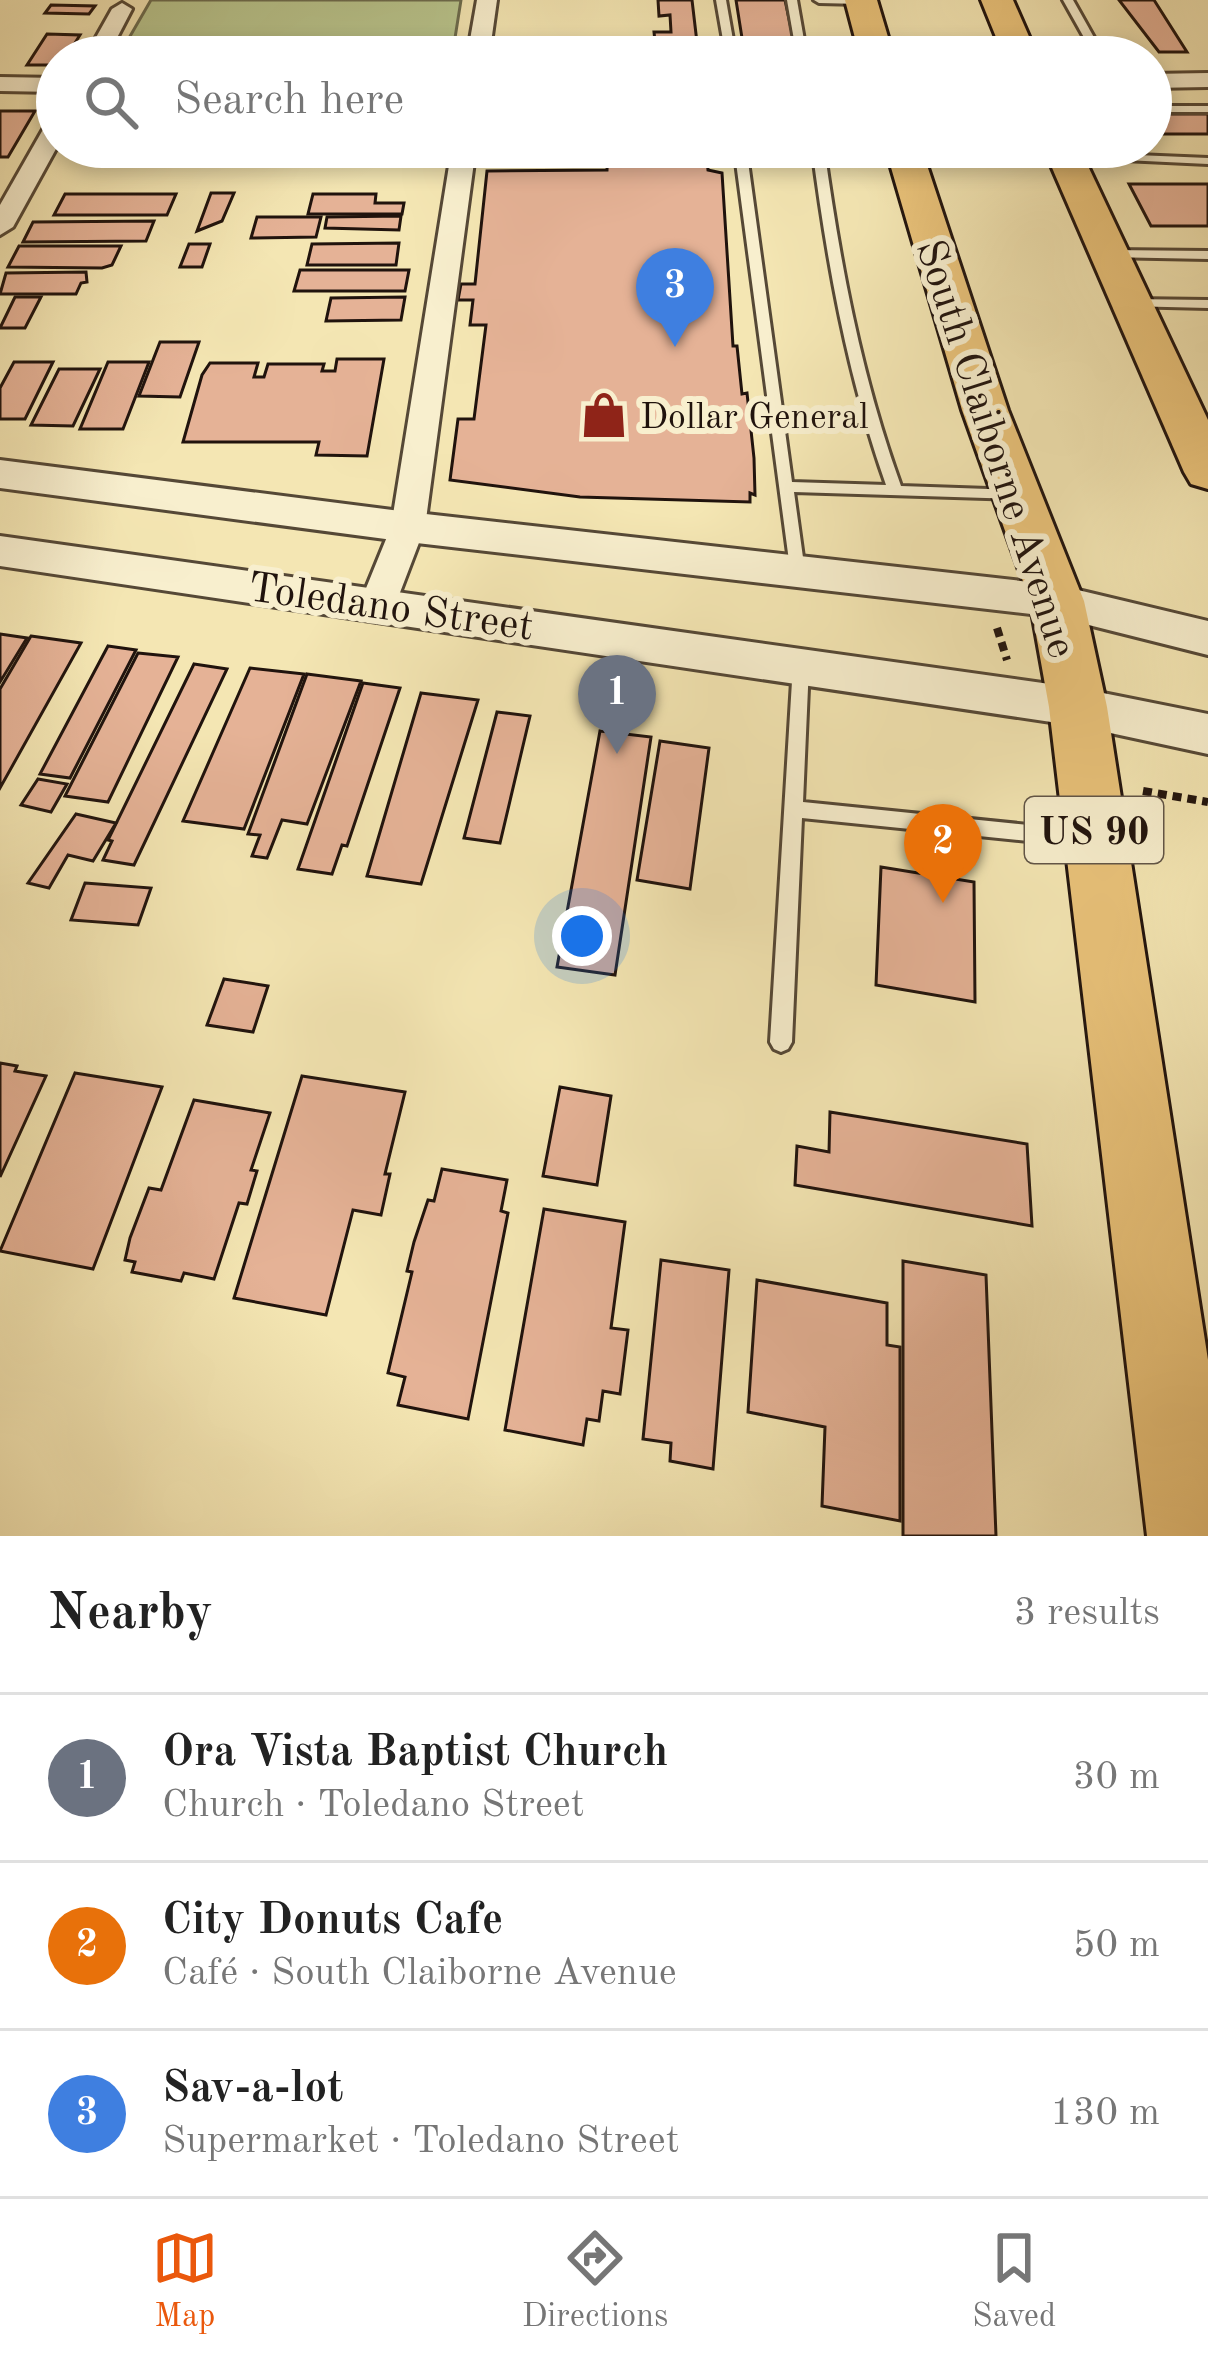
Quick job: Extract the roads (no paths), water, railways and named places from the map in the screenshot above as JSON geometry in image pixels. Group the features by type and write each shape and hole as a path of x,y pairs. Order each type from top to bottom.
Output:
{"main road":[{"path":"861,0 871,36"},
{"path":"997,0 1012,36"},
{"name":"South Claiborne Avenue","path":"909,168 934,256 1057,601 1078,707 1191,1536"},
{"path":"1071,168 1205,459"}],"street":[{"path":"481,36 487,0"},
{"path":"107,36 122,9"},
{"path":"1172,81 1208,80"},
{"path":"0,84 36,85"},
{"path":"0,227 36,163"},
{"path":"378,602 408,527 461,168"},
{"name":"Toledano Street","path":"0,475 1057,601 1208,638"},
{"name":"Toledano Street","path":"0,551 801,665 1078,707 1208,734"}],"lane":[{"path":"819,0 861,0"},
{"path":"1068,0 1088,36"},
{"path":"722,5 737,10"},
{"path":"722,5 732,36"},
{"path":"791,6 795,36"},
{"path":"726,24 740,24"},
{"path":"1172,109 1208,109"},
{"path":"1172,157 1208,161"},
{"path":"743,168 797,572"},
{"path":"822,168 850,333 874,435 896,491"},
{"path":"1110,254 1208,255"},
{"path":"1132,302 1208,304"},
{"path":"787,487 1016,495"},
{"path":"781,1042 801,665"},
{"path":"795,809 1095,839"}],"place":[{"name":"Sav-a-lot","path":"675,347"},
{"name":"Dollar General","path":"604,415"},
{"name":"Ora Vista Baptist Church","path":"617,754"},
{"name":"City Donuts Cafe","path":"943,903"}]}
